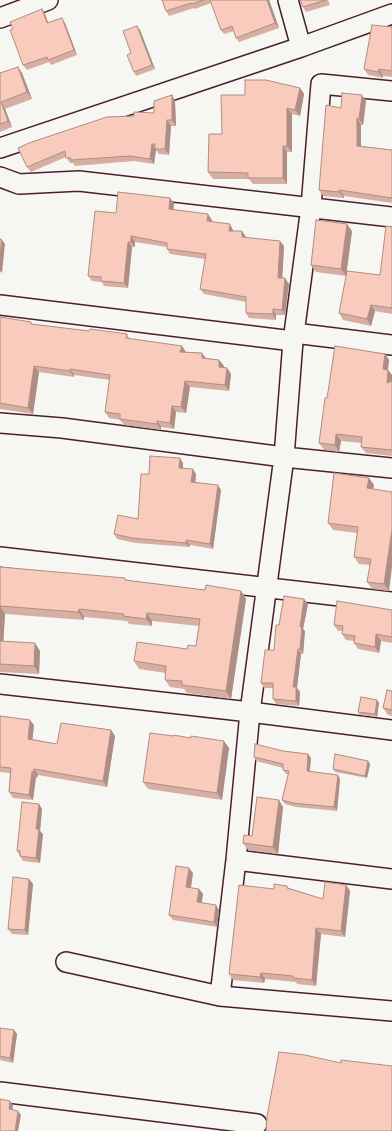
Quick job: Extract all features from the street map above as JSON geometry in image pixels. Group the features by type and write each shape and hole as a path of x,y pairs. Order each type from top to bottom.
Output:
{"street":[{"path":"0,18 48,0"},
{"path":"288,0 301,47"},
{"path":"0,148 301,47 392,14"},
{"path":"220,996 236,860 250,712 284,457 293,337 311,207 321,84 392,90"},
{"path":"0,177 19,184 79,181 392,217"},
{"path":"0,305 293,337 392,345"},
{"path":"0,423 62,428 284,457 392,468"},
{"path":"0,557 392,602"},
{"path":"0,684 250,712 392,730"},
{"path":"236,860 392,879"},
{"path":"66,962 220,996 392,1011"},
{"path":"0,1092 257,1124"}],"building":[{"path":"162,0 204,0 166,11"},
{"path":"210,0 267,0 275,23 236,38 232,26 221,30"},
{"path":"300,0 326,0 303,7"},
{"path":"42,9 47,23 62,18 74,50 48,60 47,57 23,65 10,30 13,29 10,22"},
{"path":"372,25 392,27 392,71 379,69 378,72 364,69"},
{"path":"137,26 152,65 134,72 127,55 131,53 123,31"},
{"path":"18,67 27,92 1,102 8,121 0,124 0,73"},
{"path":"245,80 266,80 300,88 295,110 287,108 287,146 283,146 283,178 248,178 248,173 208,172 209,134 222,134 221,95 245,95"},
{"path":"342,93 362,95 359,119 357,118 357,146 392,150 392,198 339,190 339,192 319,190 326,105 341,108"},
{"path":"172,95 172,120 167,120 165,149 155,149 155,144 152,144 150,159 130,156 71,160 71,158 66,158 65,151 27,167 18,148 107,117 134,116 134,112 154,113 154,101"},
{"path":"118,192 170,198 169,209 208,214 207,221 230,224 229,231 242,231 242,237 280,241 278,278 285,278 282,310 273,309 273,314 246,313 246,297 200,289 206,254 167,249 167,243 131,236 131,242 128,242 124,283 101,281 101,277 88,276 95,211 116,213"},
{"path":"316,220 347,224 341,269 311,265"},
{"path":"386,226 392,227 392,308 371,305 367,319 339,313 347,271 380,275"},
{"path":"0,239 2,240 0,256"},
{"path":"0,317 31,322 31,324 127,334 126,338 182,346 180,352 202,353 202,358 219,360 219,367 227,368 225,385 185,381 181,407 172,406 170,423 157,421 157,424 120,419 120,414 105,412 110,375 70,369 70,371 34,366 28,408 0,403"},
{"path":"335,346 385,354 383,369 388,370 387,383 392,381 392,450 361,447 362,437 336,434 335,445 319,443 325,398 327,398"},
{"path":"150,456 180,458 179,468 193,469 191,482 218,485 210,544 186,540 186,543 132,538 114,534 118,515 138,519 141,474 149,474"},
{"path":"334,473 369,478 367,488 392,492 392,529 384,584 367,582 371,559 354,557 358,527 328,523"},
{"path":"0,567 125,578 125,580 205,590 206,585 241,591 226,691 182,685 182,681 165,680 166,666 134,661 137,642 187,649 188,645 196,646 200,619 147,613 146,619 123,616 124,614 79,609 78,612 0,606"},
{"path":"284,596 304,599 300,627 302,627 300,649 298,649 293,687 296,687 296,701 273,699 273,683 261,683 265,650 274,650 276,625 279,625"},
{"path":"337,601 392,610 392,637 376,634 375,647 354,643 355,636 342,634 343,626 334,625"},
{"path":"0,641 35,643 34,666 0,664"},
{"path":"387,690 392,691 392,710 383,708"},
{"path":"361,697 377,700 375,714 358,712"},
{"path":"0,716 30,720 28,739 57,744 61,723 111,730 103,781 34,769 32,772 29,795 9,792 11,768 0,767"},
{"path":"150,733 191,738 191,736 224,741 217,793 143,782"},
{"path":"255,744 283,751 308,754 307,771 338,775 334,807 293,803 282,800 289,771 283,770 283,764 254,757"},
{"path":"335,754 368,761 365,776 333,769"},
{"path":"257,797 279,800 273,847 243,843 244,835 252,836"},
{"path":"22,802 39,804 36,829 39,829 36,858 20,856 20,851 17,851"},
{"path":"176,866 189,868 186,887 199,889 197,902 216,905 214,922 169,915"},
{"path":"13,877 29,879 25,930 8,929"},
{"path":"325,882 346,885 341,931 316,928 312,980 293,978 293,976 261,973 260,977 229,974 239,885 274,889 274,884 287,886 287,888 323,899"},
{"path":"0,1028 14,1030 10,1058 0,1056"},
{"path":"279,1052 305,1055 341,1063 341,1060 392,1066 392,1131 266,1131 267,1116"},
{"path":"0,1099 10,1101 9,1109 18,1111 15,1131 0,1131"}]}
